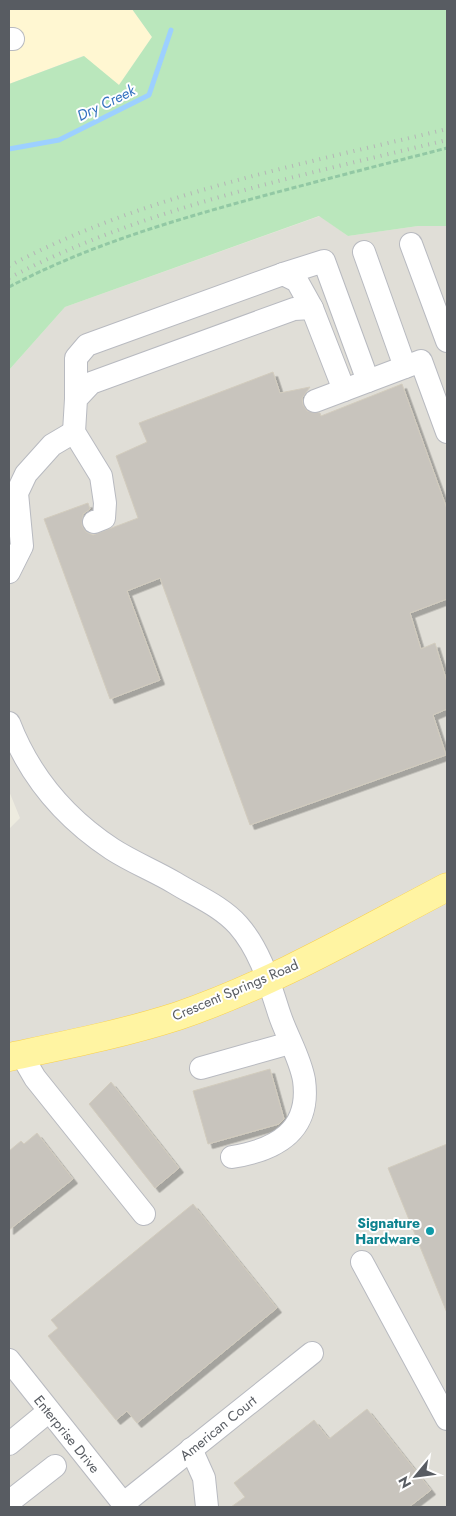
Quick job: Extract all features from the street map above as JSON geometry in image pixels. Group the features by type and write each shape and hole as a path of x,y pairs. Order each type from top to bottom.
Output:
{"main road":[{"name":"Crescent Springs Road","path":"15,1056 133,1029 179,1015 269,979 447,887"}],"street":[{"path":"411,244 447,340"},
{"path":"364,252 413,364 447,432"},
{"path":"94,522 104,518 106,503 101,476 74,432 76,358 88,345 324,260 368,381"},
{"path":"283,274 297,281 312,308 344,390"},
{"path":"76,398 91,383 294,309 312,308"},
{"path":"315,401 447,352"},
{"path":"9,572 22,546 16,493 26,474 52,445 74,432"},
{"path":"9,723 20,752 42,784 87,831 114,850 226,913 252,944 269,979 304,1079 304,1101 298,1123 291,1134 282,1141 252,1154 232,1157"},
{"path":"201,1068 290,1043"},
{"path":"15,1056 35,1078 144,1214"},
{"path":"362,1262 447,1419"},
{"name":"American Court","path":"125,1505 191,1449 312,1352"},
{"name":"Enterprise Drive","path":"9,1360 125,1505"},
{"path":"9,1444 49,1411"},
{"path":"191,1449 204,1478 207,1507"},
{"path":"9,1502 55,1466"}],"path":[{"path":"9,287 49,266 160,224 447,148"}],"shaded area":[{"path":"9,9 132,9 152,37 119,85 83,56 9,84"},
{"path":"320,216 348,236 418,226 447,226 447,1507 9,1507 9,829 20,818 9,791 9,370 65,307"}],"green space":[{"path":"132,9 447,9 447,226 418,226 348,236 319,216 65,307 9,370 9,84 84,56 119,85 152,37"}],"building":[{"path":"273,372 280,393 310,387 302,398 303,405 307,411 320,413 321,416 402,384 447,509 447,599 410,613 421,649 435,643 447,682 447,709 433,715 446,755 250,825 160,578 127,591 160,680 110,699 44,519 88,503 90,509 83,514 82,526 86,532 93,535 138,518 116,456 147,442 139,423"},
{"path":"270,1069 284,1119 279,1124 208,1144 193,1091"},
{"path":"111,1082 179,1168 155,1188 89,1104"},
{"path":"37,1133 73,1179 9,1230 9,1151 21,1141 24,1144"},
{"name":"Signature Hardware","path":"447,1144 447,1313 388,1168"},
{"path":"193,1204 277,1308 137,1423 127,1411 116,1420 48,1336 58,1328 51,1320"},
{"path":"367,1409 431,1490 409,1507 231,1507 245,1497 234,1483 314,1420 329,1439"}],"waterway":[{"name":"Dry Creek","path":"9,149 59,140 149,95 171,30"}],"railway":[{"path":"9,266 61,241 114,219 168,201 279,169 447,129"},
{"path":"9,278 61,253 168,213 279,181 447,140"}],"place":[{"name":"Signature Hardware","path":"430,1231"}]}
